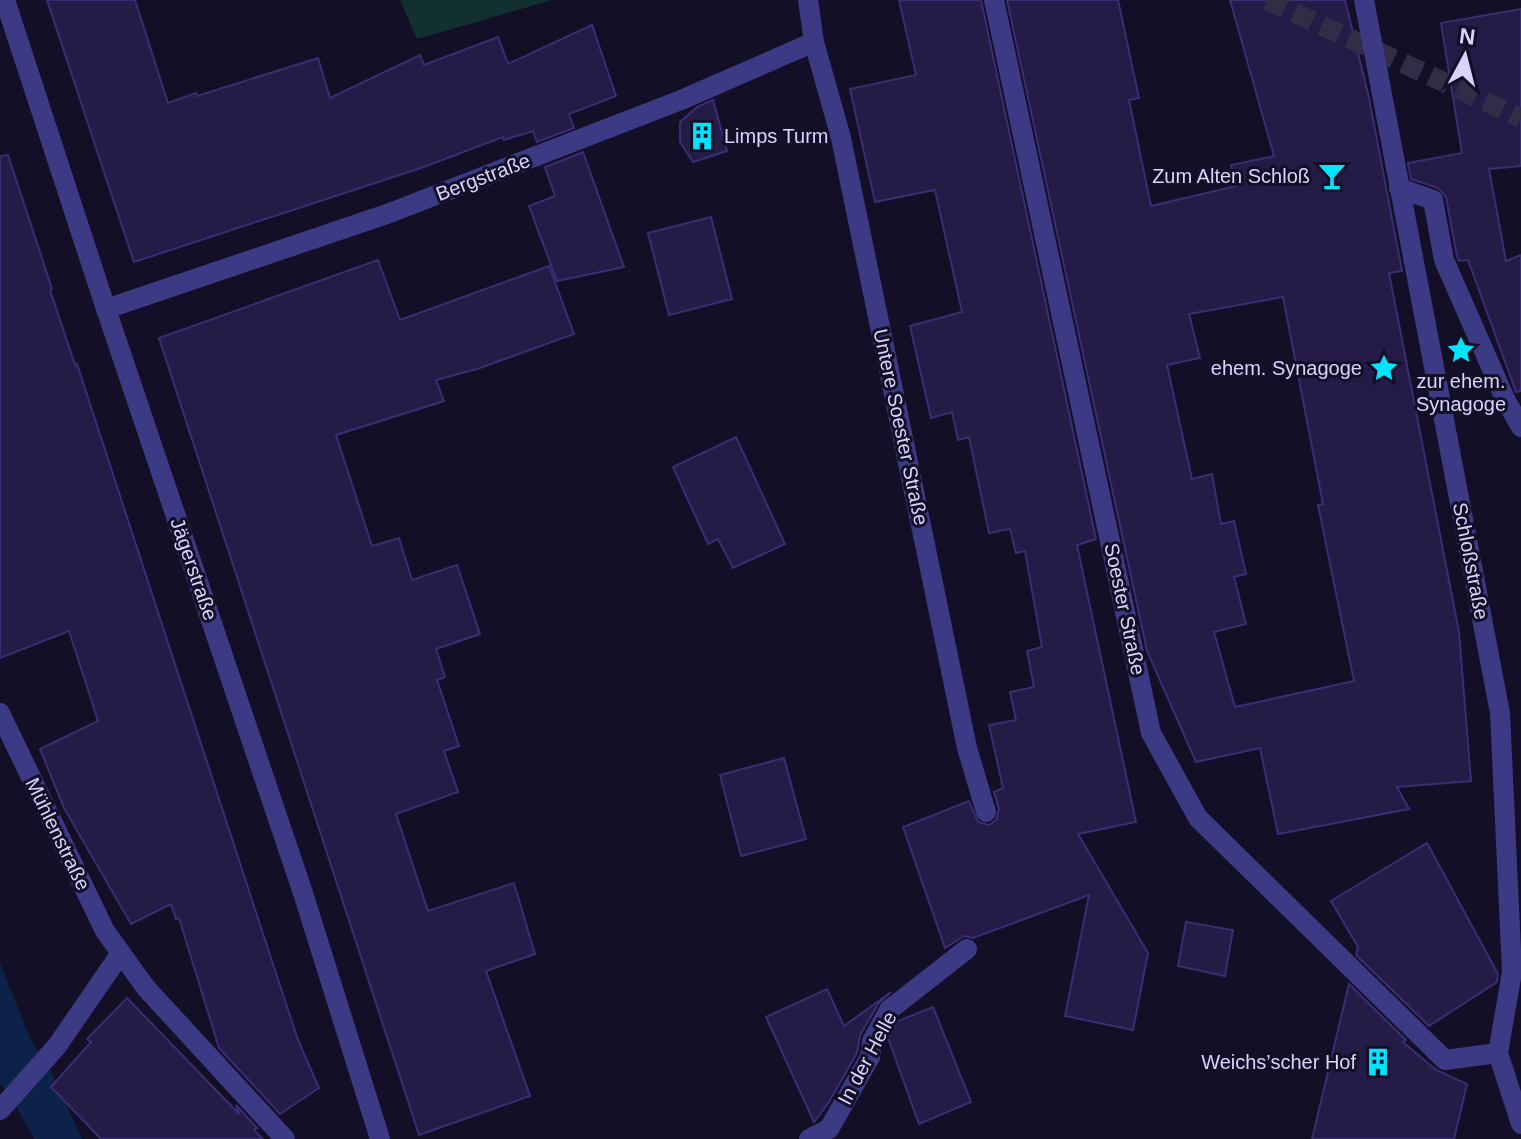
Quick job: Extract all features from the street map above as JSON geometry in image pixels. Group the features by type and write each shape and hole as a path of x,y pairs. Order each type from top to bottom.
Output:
{"street":[{"name":"Jägerstraße","path":"5,0 303,893 380,1139"},
{"path":"808,0 814,42"},
{"name":"Soester Straße","path":"994,0 1151,733 1198,818 1445,1060 1498,1053"},
{"name":"Schloßstraße","path":"1364,0 1500,713 1517,972 1498,1053 1521,1124"},
{"name":"Bergstraße","path":"106,309 387,214 681,100 814,42"},
{"name":"Untere Soester Straße","path":"814,42 841,138 967,748 986,812"},
{"path":"1399,188 1433,200 1444,260 1506,401 1521,427"},
{"name":"Mühlenstraße","path":"0,713 91,903 121,953 146,988 285,1139"},
{"name":"In der Helle","path":"809,1139 833,1134 870,1057 872,1041 889,1010 967,949"},
{"path":"0,1110 57,1046 121,953"}],"green space":[{"path":"400,0 552,0 417,39"}],"water":[{"path":"0,963 32,1043 42,1056 8,1092 0,1084"},
{"path":"48,1065 82,1139 34,1139 15,1104"}],"building":[{"path":"47,0 135,0 168,103 318,58 330,98 420,55 424,65 498,37 508,64 592,25 616,96 569,114 574,128 537,142 533,131 504,140 503,137 421,168 134,262"},
{"path":"899,0 981,0 1096,539 1077,545 1136,822 1078,834 1148,953 1133,1030 1065,1016 1089,895 973,938 964,936 945,948 903,827 969,801 978,822 989,825 996,820 999,809 994,792 1003,788 989,725 1016,720 1010,692 1034,687 1027,651 1042,647 1025,551 1016,553 1010,529 989,533 969,437 958,440 952,412 931,418 910,326 962,312 935,190 875,202 850,89 916,75"},
{"path":"1007,0 1118,0 1139,98 1129,100 1151,206 1236,186 1231,165 1274,156 1230,0 1345,0 1369,98 1402,271 1389,273 1459,632 1471,781 1397,787 1409,809 1278,834 1260,748 1196,762 1147,651","holes":["1283,297 1323,504 1318,505 1354,681 1235,707 1214,632 1246,624 1234,577 1246,574 1234,521 1221,524 1212,474 1192,479 1167,365 1200,358 1189,314"]},
{"path":"1521,9 1521,166 1489,169 1506,261 1521,255 1521,391 1516,392 1468,260 1459,261 1457,256 1446,197 1438,188 1411,179 1408,163 1462,153 1441,23"},
{"name":"Limps Turm","path":"713,100 727,151 693,162 680,142 680,122 697,107"},
{"path":"583,152 624,267 557,281 529,206 555,196 545,167"},
{"path":"8,155 298,1040 319,1088 280,1114 219,1048 179,918 176,919 171,904 131,924 64,808 40,749 98,721 69,631 0,658 0,156"},
{"path":"711,217 732,299 669,315 648,233"},
{"path":"378,260 400,320 549,266 574,334 477,369 436,380 444,401 336,435 372,546 399,538 412,580 457,565 480,634 436,649 445,677 437,680 459,746 444,751 458,792 396,814 428,911 514,883 535,954 486,971 530,1096 419,1135 159,338"},
{"path":"736,437 785,544 733,568 718,539 708,544 673,467"},
{"path":"784,758 806,839 741,856 720,775"},
{"path":"1427,843 1498,974 1497,982 1429,1026 1356,955 1358,947 1331,901"},
{"path":"1186,922 1233,930 1225,976 1178,966"},
{"name":"Weichs’scher Hof","path":"1349,984 1406,1040 1403,1042 1436,1070 1467,1084 1454,1139 1312,1139"},
{"path":"827,989 844,1026 891,992 878,1004 860,1035 857,1053 814,1122 766,1017"},
{"path":"127,998 239,1114 236,1105 263,1139 101,1139 51,1087 91,1042 87,1039"},
{"path":"933,1007 971,1102 919,1124 888,1038 898,1021"}],"tunnel":[{"path":"1267,0 1521,118"}],"place":[{"name":"Limps Turm","path":"702,136"},
{"name":"Zum Alten Schloß","path":"1332,176"},
{"name":"zur ehem. Synagoge","path":"1461,350"},
{"name":"ehem. Synagoge","path":"1384,368"},
{"name":"Weichs’scher Hof","path":"1378,1062"}]}
